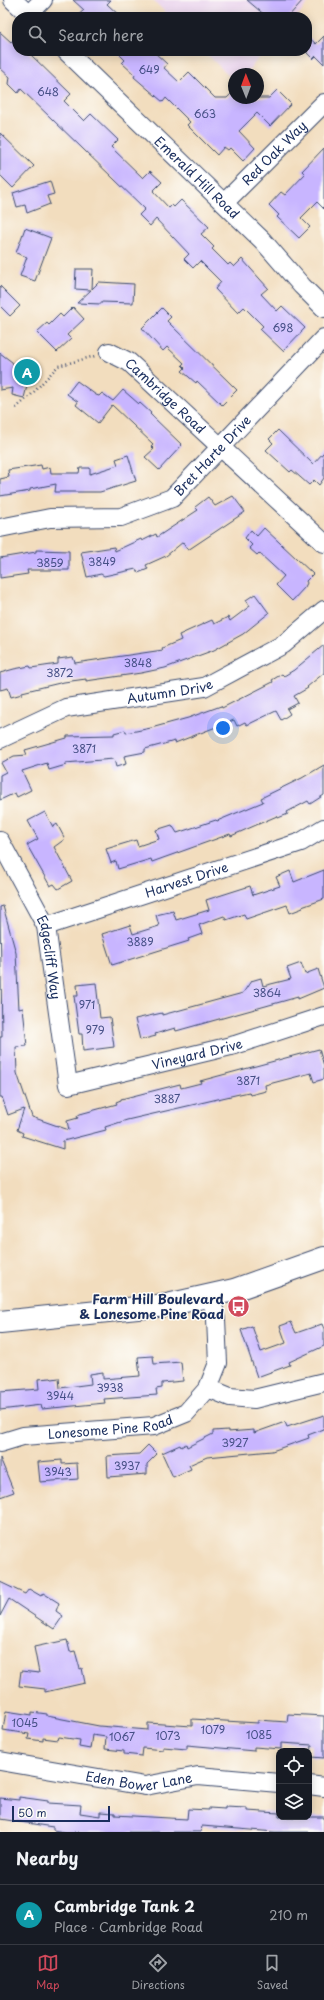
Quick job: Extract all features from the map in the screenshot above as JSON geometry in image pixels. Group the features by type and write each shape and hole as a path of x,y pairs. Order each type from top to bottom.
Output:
{"main road":[{"path":"0,1322 167,1305 211,1296 324,1258"}],"street":[{"path":"13,0 26,12"},
{"path":"33,12 43,0"},
{"name":"Emerald Hill Road","path":"71,56 263,241 302,286 324,308"},
{"name":"Red Oak Way","path":"224,203 320,101"},
{"name":"Bret Harte Drive","path":"0,528 50,518 121,517 172,498 324,338"},
{"name":"Cambridge Road","path":"109,352 130,362 324,543"},
{"name":"Autumn Drive","path":"0,739 66,708 204,687 284,644 324,610"},
{"name":"Harvest Drive","path":"46,926 301,842 324,828"},
{"name":"Edgecliff Way","path":"0,841 46,926 68,1085"},
{"name":"Vineyard Drive","path":"68,1085 235,1045 324,1016"},
{"name":"Lonesome Pine Road","path":"0,1443 23,1436 154,1426 186,1413 208,1388 218,1363 216,1319 211,1296"},
{"path":"208,1388 230,1397 254,1399 324,1382"},
{"name":"Eden Bower Lane","path":"0,1761 145,1786 198,1776 276,1783"},
{"path":"312,1786 324,1787"}],"path":[{"path":"16,408 31,395 58,366 109,352"}],"shaded area":[{"path":"153,0 311,0 300,12 165,12"},
{"path":"209,56 261,56 250,68 228,68 228,75"}],"building":[{"path":"73,0 111,0 107,4 116,12 82,12 84,10"},
{"path":"247,0 303,0 292,12 261,12"},
{"path":"0,32 11,42 12,41 12,56 32,56 71,94 64,101 84,121 91,114 118,140 111,147 143,178 150,171 162,182 153,191 169,208 172,205 174,207 181,200 209,227 201,234 214,247 212,249 228,265 230,263 234,267 242,259 268,288 261,294 277,311 282,306 305,328 283,351 260,329 263,326 244,307 238,313 215,289 221,282 200,261 193,268 184,259 189,254 156,219 150,226 139,215 145,209 21,89 18,93 9,84 10,77 0,68"},
{"path":"324,36 324,64 316,56 313,59 310,56 312,56 312,40 316,44"},
{"path":"121,56 158,56 167,64 164,68 179,82 189,72 215,98 228,97 228,104 264,104 264,98 269,98 277,90 291,104 270,126 257,113 239,131 255,148 243,161 230,148 228,150 224,147 217,155 187,125 190,122 166,98 163,102 134,77 135,75 122,63 125,60"},
{"path":"0,133 34,166 13,188 0,175"},
{"path":"324,148 324,209 317,202 301,218 310,227 299,238 277,217 279,215 269,205 281,192 285,195 305,174 302,171"},
{"path":"50,181 54,194 47,196 50,204 27,213 25,205 17,207 13,193"},
{"path":"25,228 51,238 35,281 20,276 27,257 16,253"},
{"path":"76,269 93,269 92,289 99,282 134,284 133,303 77,303 91,290 75,289"},
{"path":"0,286 20,306 10,316 0,306"},
{"path":"73,307 84,319 67,335 71,339 57,352 37,332 47,323 49,325 60,314 63,317"},
{"path":"162,308 171,317 167,321 237,390 222,405 197,381 196,383 182,371 185,368 182,365 184,363 167,347 163,351 142,328"},
{"path":"0,353 12,362 16,368 27,363 32,364 36,369 36,377 28,382 24,398 12,395 13,388 0,390"},
{"path":"77,381 96,395 99,396 102,393 113,401 123,390 151,413 150,414 182,445 159,470 145,457 154,449 151,446 153,444 112,405 98,423 76,405 78,402 67,394"},
{"path":"278,430 313,464 324,452 324,478 319,485 314,480 309,485 292,470 290,472 266,450 273,443 269,439"},
{"path":"128,455 136,481 100,492 55,492 56,484 30,489 30,491 0,496 0,479 9,477 8,470 41,465 42,469 50,467 51,473 79,473 80,468 90,468 90,474 118,465 116,459"},
{"path":"233,496 245,512 188,550 183,542 166,556 146,565 148,569 138,573 136,569 104,576 101,574 87,577 81,552 114,547 115,551 156,534 157,537 198,510 195,507 208,497 215,506"},
{"path":"264,528 313,574 306,581 307,583 305,587 292,601 276,585 284,576 259,553 257,555 249,548 252,545 245,538 251,530 257,536"},
{"path":"36,550 69,551 69,570 27,570 28,574 0,578 0,558 36,552"},
{"path":"255,594 269,613 243,634 214,650 165,668 141,673 86,681 86,679 64,682 22,692 22,694 11,697 8,688 0,690 0,673 14,669 58,664 58,659 73,657 75,663 163,650 162,648 181,640 179,635 212,620 214,624 228,617 230,621 250,606 246,600"},
{"path":"324,645 324,673 307,687 308,688 294,696 298,703 287,709 290,714 281,720 276,711 247,725 245,722 237,726 234,720 175,743 175,741 145,749 145,752 124,756 126,764 116,767 114,759 65,763 66,765 49,770 47,763 22,771 31,790 17,797 15,793 0,800 0,775 6,772 1,763 14,756 27,755 25,750 67,738 67,736 114,735 114,733 125,730 126,733 188,718 221,706 222,708 273,682 272,680 282,674 284,676 294,670"},
{"path":"324,765 324,795 310,804 308,801 287,812 288,814 278,818 277,816 231,836 230,834 152,862 151,859 118,869 116,861 111,863 106,849 136,840 138,846 159,839 156,830 172,825 177,833 216,820 217,821 263,802 261,798 302,778"},
{"path":"45,812 53,827 57,824 65,839 54,847 72,881 58,889 54,884 50,886 27,845 38,839 28,821"},
{"path":"324,870 324,899 290,913 287,905 246,919 244,914 226,920 224,916 199,925 202,934 188,939 189,941 112,965 102,934 130,925 133,934 159,926 156,915 173,911 176,920 209,910 206,900 250,886 253,895 280,886 276,877 290,871 294,882"},
{"path":"3,906 16,953 19,1009 23,1008 27,1046 16,1047 17,1073 32,1117 69,1130 67,1121 78,1118 77,1116 80,1114 117,1104 116,1102 121,1099 180,1084 181,1088 201,1083 200,1081 319,1049 324,1066 324,1079 314,1082 311,1073 265,1085 266,1091 250,1095 249,1092 127,1120 105,1127 106,1130 63,1141 63,1149 22,1136 23,1133 17,1130 24,1109 8,1115 2,1097 0,1097 0,1037 2,1037 0,907"},
{"path":"301,963 305,974 318,969 324,988 298,999 298,997 176,1031 175,1028 155,1034 156,1036 140,1040 135,1019 162,1013 162,1015 243,993 251,981 261,978 263,986 291,979 287,968"},
{"path":"96,983 100,1018 110,1017 114,1047 83,1051 82,1034 79,1034 74,996 78,996 77,985"},
{"path":"291,1322 296,1333 322,1324 324,1329 324,1346 289,1362 290,1365 257,1377 241,1330 252,1326 261,1352 286,1343 280,1326"},
{"path":"153,1356 154,1364 181,1362 183,1381 162,1383 162,1388 156,1389 157,1395 104,1399 105,1403 42,1409 41,1405 0,1410 0,1392 39,1389 38,1379 59,1378 60,1388 91,1384 90,1374 103,1372 103,1379 140,1376 138,1357"},
{"path":"324,1415 324,1429 308,1435 309,1438 272,1451 207,1457 189,1465 191,1469 173,1477 162,1453 180,1445 181,1447 186,1444 187,1447 213,1434 213,1431 228,1430 228,1432 254,1430 254,1433 285,1422 287,1427"},
{"path":"148,1445 157,1454 147,1464 147,1474 108,1477 107,1456 139,1454"},
{"path":"0,1458 14,1492 0,1497"},
{"path":"62,1460 62,1464 77,1463 78,1479 40,1482 38,1462"},
{"path":"0,1582 25,1594 29,1589 41,1596 43,1593 59,1603 56,1611 63,1616 54,1629 9,1599 0,1616"},
{"path":"67,1640 70,1652 75,1651 80,1669 82,1668 85,1683 45,1692 45,1689 19,1686 21,1671 39,1673 34,1647"},
{"path":"6,1711 32,1715 32,1712 47,1714 47,1716 99,1726 148,1730 148,1723 192,1726 192,1719 258,1723 258,1720 287,1722 288,1714 324,1716 324,1758 312,1757 312,1745 281,1743 281,1748 254,1747 254,1751 187,1745 187,1749 163,1747 163,1750 143,1748 142,1756 124,1754 124,1751 105,1749 106,1737 92,1735 90,1749 79,1747 80,1740 59,1737 58,1740 43,1738 43,1741 28,1739 29,1734 3,1730"},
{"path":"19,1797 48,1801 48,1803 81,1805 80,1813 100,1816 100,1812 115,1813 115,1815 187,1819 188,1809 209,1810 209,1808 225,1809 225,1807 247,1808 247,1811 276,1813 276,1820 312,1820 312,1817 324,1817 324,1832 275,1832 202,1826 201,1832 65,1832 53,1830 53,1827 0,1819 0,1798 19,1800"}],"place":[{"name":"Cambridge Tank 2","path":"27,372"},
{"name":"Farm Hill Boulevard & Lonesome Pine Road","path":"239,1306"}]}
